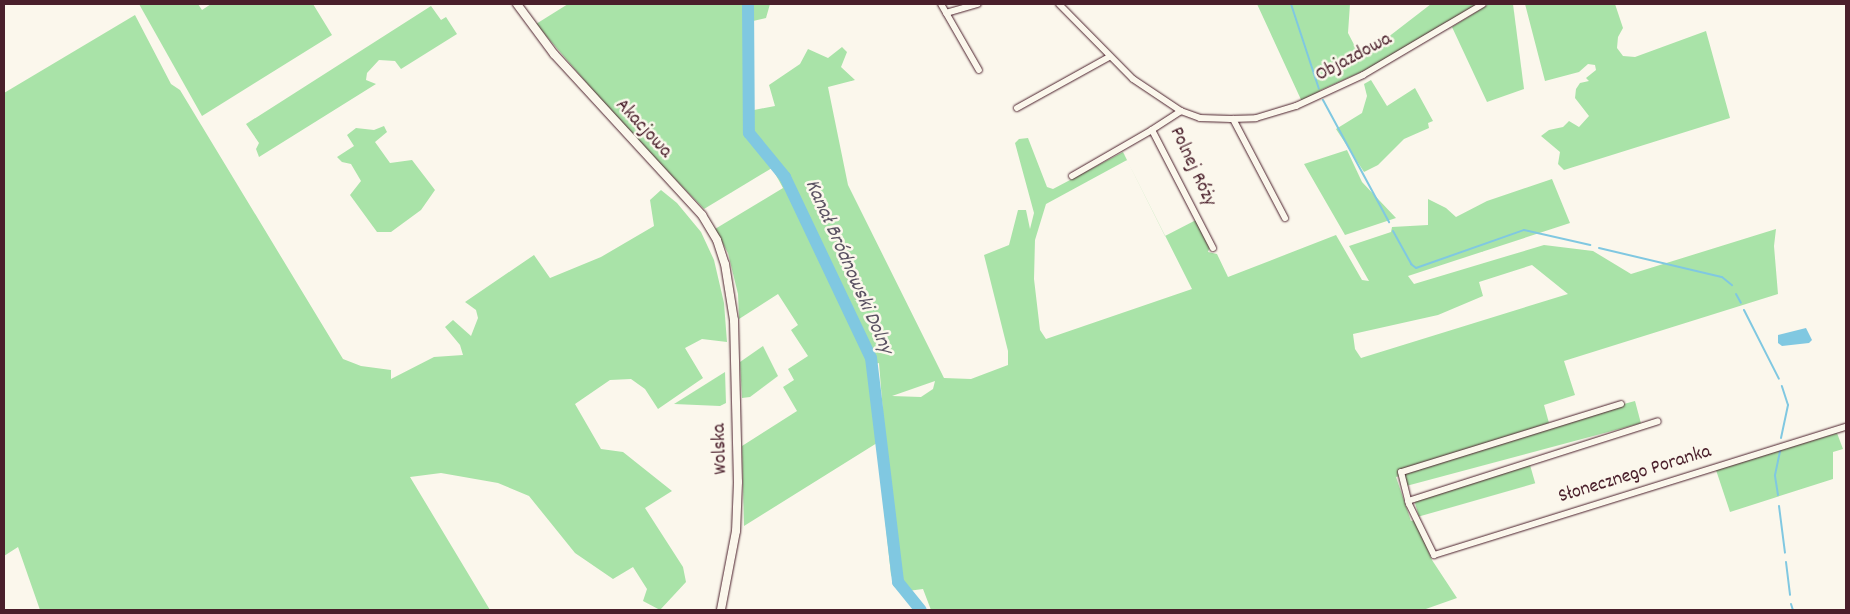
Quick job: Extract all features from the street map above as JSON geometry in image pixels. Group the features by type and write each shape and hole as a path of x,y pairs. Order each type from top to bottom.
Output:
{"street":[{"name":"Akacjowa","path":"517,4 554,54 702,215 717,240 730,285"},
{"path":"941,4 979,70"},
{"path":"946,13 978,4"},
{"name":"Objazdowa","path":"1059,4 1109,57 1133,79 1181,111 1200,118 1233,119 1256,118 1296,106 1364,75 1483,4"},
{"path":"1017,108 1109,57"},
{"name":"Polnej Róży","path":"1181,111 1152,130 1213,248"},
{"path":"1233,119 1285,218"},
{"path":"1072,176 1152,130"},
{"name":"Wolska","path":"721,610 738,498 735,335 730,285"},
{"path":"1621,404 1401,472 1408,501 1658,421"},
{"name":"Słonecznego Poranka","path":"1408,501 1434,555 1846,427"}],"green space":[{"path":"139,4 198,4 202,10 211,4 313,4 332,35 202,116"},
{"path":"568,4 770,4 766,18 753,21 754,110 775,106 769,85 800,64 808,49 828,58 842,47 847,52 841,67 855,80 828,87 848,185 944,378 971,379 1008,365 1008,351 984,255 1009,245 1018,210 1026,210 1030,229 1034,213 1015,143 1019,139 1028,138 1047,187 1053,189 1123,152 1127,160 1046,204 1035,240 1034,279 1040,330 1046,339 1192,289 1165,236 1196,220 1210,246 1208,252 1217,254 1228,277 1336,235 1362,280 1369,281 1349,246 1391,232 1392,227 1428,225 1428,199 1446,208 1456,217 1487,201 1552,179 1570,223 1408,276 1414,284 1544,245 1593,251 1631,274 1776,229 1774,246 1778,294 1564,361 1575,395 1544,405 1549,423 1399,471 1400,476 1396,477 1411,521 1415,520 1432,560 1457,598 1423,610 931,610 923,589 900,592 891,575 877,443 744,526 742,446 797,411 783,387 794,380 788,369 808,356 791,330 798,325 778,294 739,319 738,294 728,253 715,229 783,188 772,168 704,209 621,123 536,24","holes":["1532,265 1568,294 1361,358 1355,349 1353,334 1438,315 1483,296 1479,282","879,363 885,438 878,442 868,366","935,381 933,389 921,397 892,396"]},
{"path":"1257,4 1350,4 1348,33 1361,58 1431,4 1478,4 1368,69 1321,90 1303,104"},
{"path":"1489,4 1513,4 1524,89 1487,102 1452,27"},
{"path":"1525,4 1615,4 1623,28 1618,37 1617,48 1623,56 1635,57 1706,31 1730,118 1564,170 1558,164 1560,152 1541,136 1549,130 1563,127 1569,121 1579,127 1589,116 1575,98 1576,89 1580,83 1589,81 1586,78 1596,70 1595,65 1588,64 1579,72 1545,81"},
{"path":"431,6 441,20 446,17 457,34 401,69 395,61 379,60 367,73 366,80 376,84 259,157 256,149 259,143 246,124"},
{"path":"135,15 171,84 180,90 343,359 361,366 391,370 391,379 434,357 463,355 460,345 445,327 453,320 471,336 478,318 476,310 465,302 534,255 550,278 601,257 654,226 650,200 661,190 677,203 701,232 714,260 724,303 727,342 702,339 685,348 703,378 658,409 645,389 631,379 610,380 575,404 601,449 623,452 672,491 645,508 683,567 686,582 660,610 643,601 647,589 633,567 613,579 575,553 529,496 498,483 441,473 410,477 490,610 40,610 18,547 4,556 4,93"},
{"path":"1371,80 1387,106 1415,88 1433,121 1428,123 1429,128 1404,139 1378,165 1364,172 1336,129 1362,113 1367,96 1364,84"},
{"path":"384,126 387,132 375,142 390,163 412,160 435,190 421,210 391,232 377,232 350,195 361,181 351,164 342,162 337,157 354,146 347,135 356,128 374,130"},
{"path":"1347,150 1362,182 1396,218 1345,235 1304,164"},
{"path":"763,346 778,376 750,397 742,398 740,362"},
{"path":"725,372 726,403 720,406 674,404"},
{"path":"1635,401 1641,423 1406,486 1400,464"},
{"path":"1837,433 1843,449 1833,452 1833,479 1730,512 1716,470"},
{"path":"1530,465 1535,483 1419,517 1414,498"}],"water":[{"path":"1806,328 1812,340 1809,343 1782,346 1778,343 1778,335"}],"waterway":[{"name":"Kanał Bródnowski Dolny","path":"748,4 749,133 785,177 871,358 898,582 921,610"},
{"path":"1291,4 1319,89"},
{"path":"1323,100 1389,222"},
{"path":"1393,231 1411,264 1416,268 1524,230 1590,245"},
{"path":"1599,248 1722,277 1732,285"},
{"path":"1736,294 1741,303"},
{"path":"1744,310 1779,379"},
{"path":"1781,438 1788,405 1782,386"},
{"path":"1778,495 1775,475 1780,451"},
{"path":"1779,506 1785,553"},
{"path":"1786,562 1790,595"},
{"path":"1791,604 1793,610"}]}
